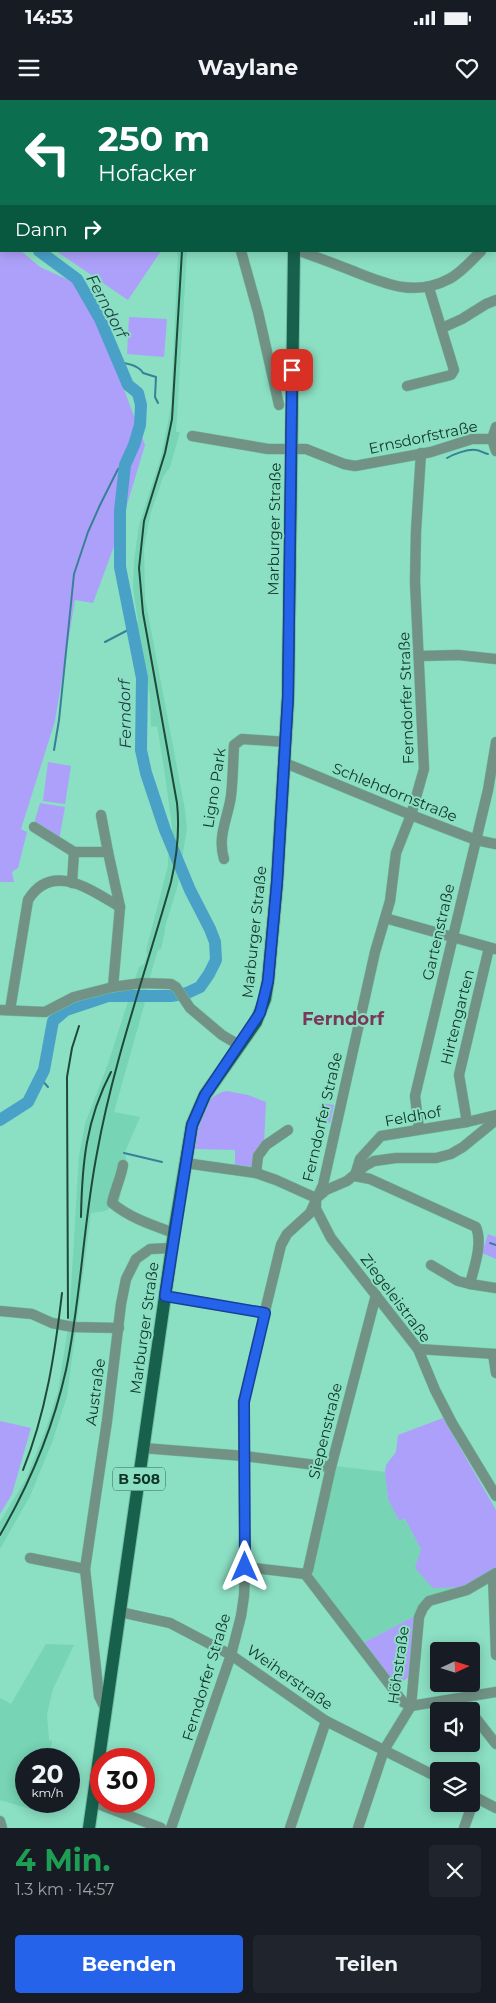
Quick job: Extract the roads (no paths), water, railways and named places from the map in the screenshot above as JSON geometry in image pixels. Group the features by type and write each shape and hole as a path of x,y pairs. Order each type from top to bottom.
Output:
{"main road":[{"name":"Marburger Straße","path":"101,1748 174,1233 192,1125 197,1109 205,1095 260,1013 266,990 277,882 286,742 294,252"},
{"name":"Marburger Straße","path":"89,1828 91,1813"}],"street":[{"path":"241,252 279,405"},
{"path":"302,252 386,285 403,288 429,288 449,279 480,252"},
{"path":"407,386 451,375 454,370 429,288"},
{"path":"442,328 462,320 486,304 496,300"},
{"name":"Ernsdorfstraße","path":"192,436 268,449 306,449 344,464 355,466 439,450 472,439 494,440 496,427"},
{"path":"494,440 496,451"},
{"name":"Ferndorfer Straße","path":"171,1828 231,1655 241,1616 245,1567 244,1402 281,1245 287,1234 310,1213 323,1185 375,952 390,901 396,853 424,769 415,582 421,453"},
{"path":"420,656 458,655 496,659"},
{"name":"Ligno Park","path":"224,859 221,849 222,828 230,798 234,745 242,739 286,742"},
{"name":"Gartenstraße","path":"419,1129 414,1096 488,790 496,747"},
{"name":"Schlehdornstraße","path":"285,763 410,815 476,840 496,844"},
{"path":"101,815 120,907 113,987"},
{"path":"34,827 74,852 108,852"},
{"path":"72,883 74,852"},
{"path":"120,907 97,894 72,883 57,879 45,882 35,888 28,900 5,1010 45,1012 74,997 113,987 142,983 171,984 176,987 190,1008 222,1035 239,1045"},
{"path":"385,918 493,948"},
{"name":"Hirtengarten","path":"467,1122 459,1075 493,948"},
{"name":"Feldhof","path":"355,1176 360,1159 382,1136 467,1122 496,1115"},
{"path":"185,1163 256,1173 316,1198 326,1190 355,1176 365,1166 374,1161 396,1158 436,1158 451,1154 463,1147 496,1120"},
{"path":"256,1173 258,1156 266,1145 288,1130"},
{"path":"123,1164 121,1179 117,1183 112,1203 120,1210 146,1223 174,1233"},
{"path":"355,1176 370,1179 476,1227 479,1234 478,1247 470,1284"},
{"name":"Ziegeleistraße","path":"316,1198 316,1209 331,1238 418,1349 435,1390 452,1423 496,1496"},
{"name":"Austraße","path":"106,1710 99,1696 85,1569 126,1279 132,1266 142,1253 150,1249 172,1248"},
{"path":"431,1265 458,1281 496,1288"},
{"name":"Siepenstraße","path":"305,1574 308,1570 331,1467 376,1295"},
{"path":"165,1296 265,1313"},
{"path":"0,1311 32,1314 52,1323 73,1327 119,1328"},
{"path":"418,1349 494,1354 496,1373"},
{"path":"143,1448 244,1456 331,1467"},
{"path":"30,1558 85,1569"},
{"path":"245,1567 305,1574 402,1702 411,1706 496,1692"},
{"path":"494,1574 496,1655"},
{"name":"Höhstraße","path":"358,1828 384,1750 411,1706 420,1617 423,1608 429,1601 468,1590 494,1574"},
{"name":"Weiherstraße","path":"120,1612 170,1623 231,1655 326,1722 430,1773"},
{"path":"460,1698 463,1702"},
{"path":"290,1828 326,1722"},
{"path":"480,1723 496,1744"},
{"path":"480,1800 496,1808"},
{"path":"464,1828 468,1812"},
{"path":"122,1813 162,1828"},
{"path":"0,1821 2,1828"}],"waterway":[{"name":"Ferndorf","path":"0,1120 28,1102 44,1070 53,1021 66,1010 108,996 171,996 187,993 200,987 216,960 215,942 190,890 165,830 146,773 141,750 142,678 120,567 120,511 125,465 140,425 141,405 138,393 128,385 100,319 77,279 40,252"},
{"path":"117,362 132,365 139,368 143,373 156,377 155,397 158,403"},
{"path":"447,458 472,450 479,450 488,454"},
{"path":"54,750 59,720 74,574 88,532 100,505 118,469 125,465"},
{"path":"105,642 128,630 132,624"},
{"path":"40,1078 48,1087"},
{"path":"124,1153 162,1162"},
{"path":"490,1243 496,1245"}],"railway":[{"path":"0,1535 31,1475 61,1392 75,1316 92,1180 104,1119 121,1051 171,882 176,853 178,833 177,803 143,613 139,568 144,521 165,453 172,419 182,252"},
{"path":"68,1318 67,1077 72,1048 79,1026"},
{"path":"81,1217 84,1160 87,1142 96,1107 111,1072"},
{"path":"23,1470 44,1405 62,1293"}],"district":[{"name":"Ferndorf","path":"343,1019"}]}
